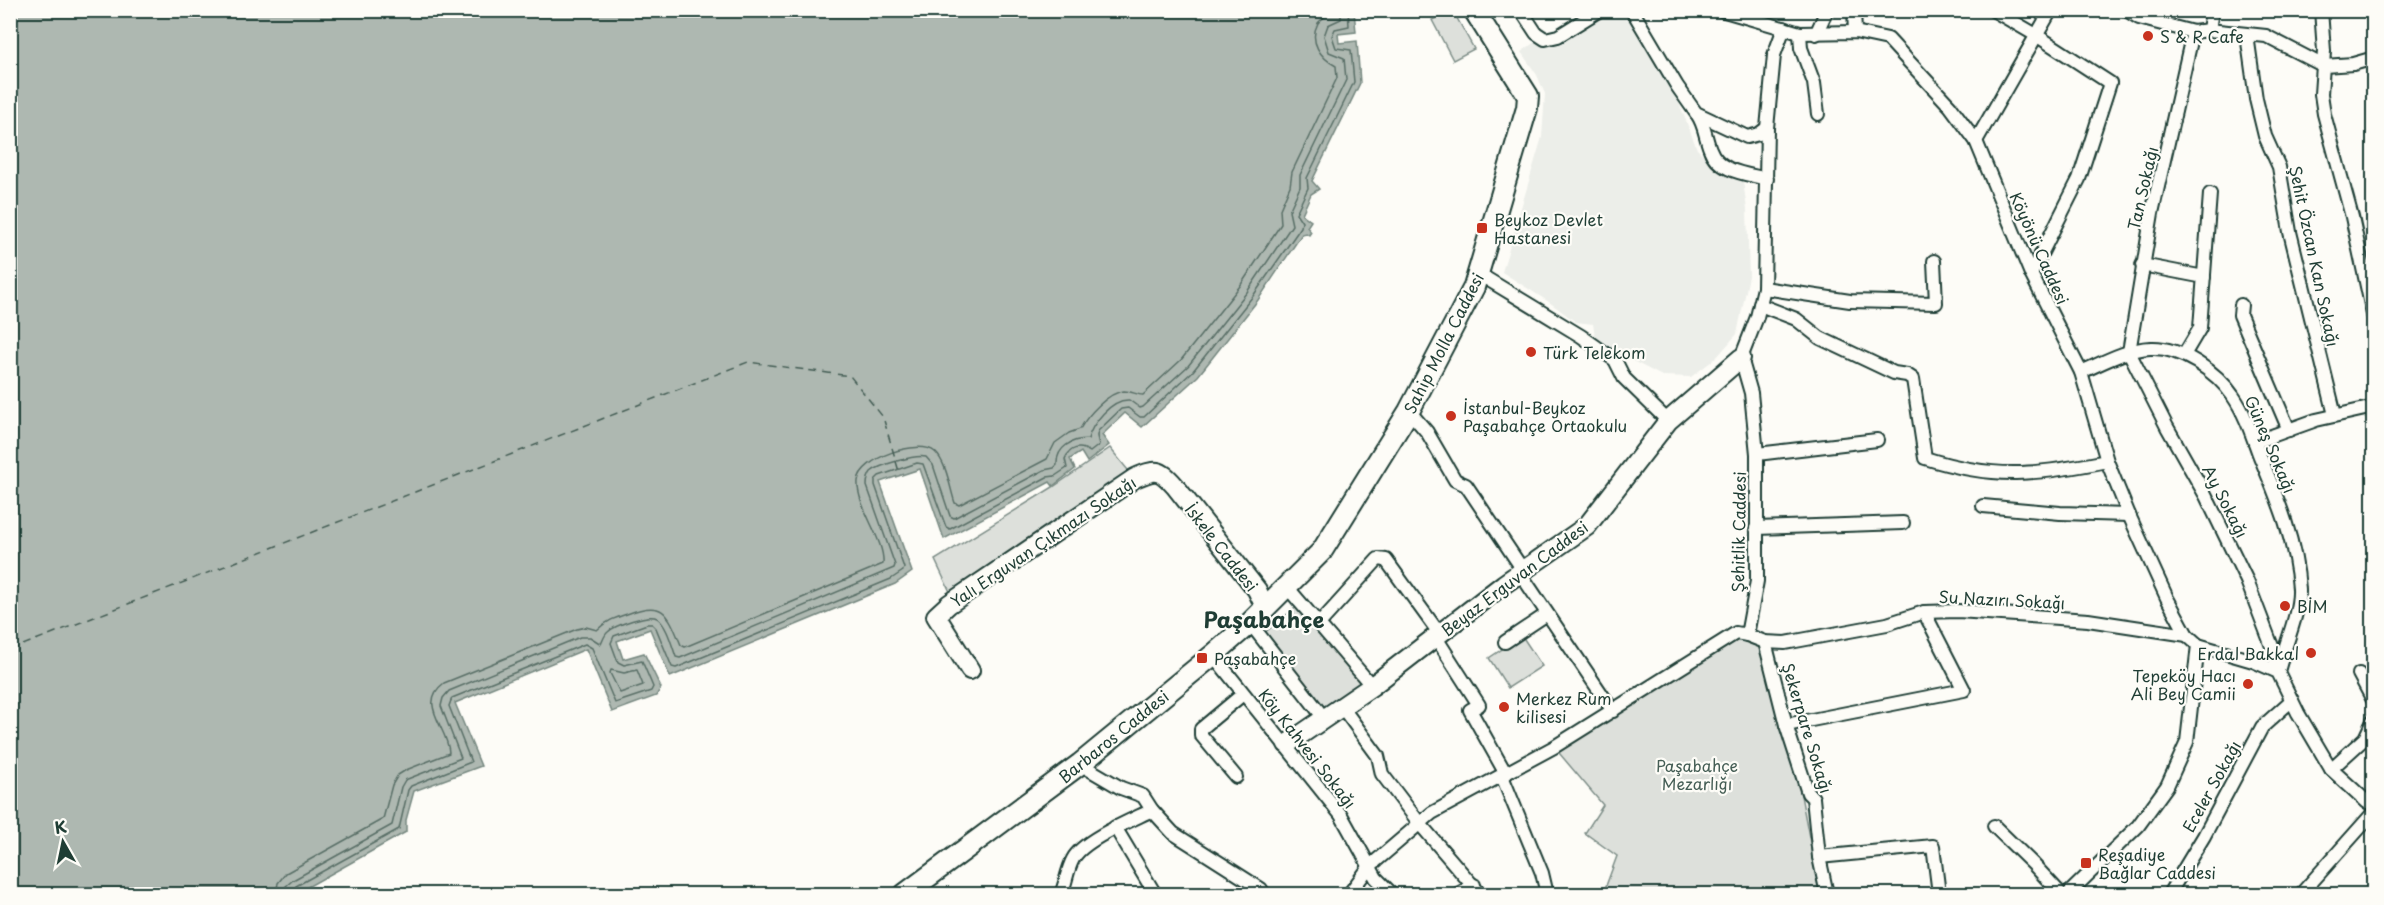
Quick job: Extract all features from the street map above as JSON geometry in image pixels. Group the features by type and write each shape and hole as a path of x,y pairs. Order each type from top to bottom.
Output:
{"main road":[{"name":"Sahip Molla Caddesi","path":"1287,587 1322,551 1409,411 1479,274 1528,96 1474,10"},
{"name":"Beyaz Erguvan Caddesi","path":"1287,744 1372,686 1520,573 1587,526 1668,421 1741,358"},
{"name":"İskele Caddesi","path":"1146,473 1155,471 1163,473 1175,486 1257,590 1265,607"},
{"name":"Yalı Erguvan Çıkmazı Sokağı","path":"970,670 936,616 949,604 1134,478 1146,473"},
{"name":"Barbaros Caddesi","path":"905,894 1080,765 1213,655 1287,587"},
{"name":"Barbaros Caddesi","path":"917,894 929,875"}],"street":[{"path":"1521,10 1536,33 1545,39 1558,36 1600,10"},
{"path":"1632,10 1677,86 1703,123 1710,151 1717,161 1726,168 1767,179"},
{"name":"Köyönü Caddesi","path":"1721,10 1800,33 1855,32 1888,39 1950,106 1976,141 2031,274 2081,372 2107,460 2129,516 2167,598 2187,635 2198,645"},
{"path":"1816,34 1827,10"},
{"path":"1854,10 1855,32"},
{"path":"1993,10 2110,83 2079,179 2031,274"},
{"path":"1976,141 2051,10"},
{"path":"2126,10 2139,18 2193,32 2209,30 2266,36 2324,66 2353,64 2373,58"},
{"path":"2209,30 2212,10"},
{"path":"2320,10 2324,51 2321,93 2324,114 2352,217 2373,320"},
{"path":"1741,358 1764,288 1767,128 1773,55 1784,28"},
{"name":"Tan Sokağı","path":"2129,352 2152,213 2193,32"},
{"path":"1800,33 1801,48 1814,83 1818,114"},
{"name":"Şehit Özcan Kan Sokağı","path":"2247,35 2256,99 2265,136 2279,167 2290,232 2335,415"},
{"path":"1696,113 1747,137 1759,134 1767,128"},
{"path":"2184,355 2200,328 2210,194"},
{"path":"1764,288 1850,301 1936,303 1934,261"},
{"path":"2142,266 2204,277"},
{"path":"1479,274 1581,336 1615,360 1624,378 1668,421"},
{"path":"1760,304 1796,319 1820,338 1894,373 1907,375 1913,379 1925,458 1962,468 2006,474 2051,471 2107,460"},
{"path":"2241,305 2240,315 2289,429"},
{"name":"Güneş Sokağı","path":"2081,372 2129,352 2151,348 2184,355 2207,369 2233,396 2255,442 2287,523 2299,590 2278,672"},
{"name":"Ay Sokağı","path":"2129,352 2167,427 2206,496 2242,570 2265,626 2278,672 2292,700 2331,769 2367,802 2373,804"},
{"name":"Şehitlik Caddesi","path":"1741,358 1751,393 1756,454 1757,581 1747,635"},
{"path":"2255,442 2335,415 2373,407"},
{"path":"1409,411 1427,432 1455,480 1466,485 1519,564 1520,573 1613,711"},
{"path":"1756,454 1877,440"},
{"path":"1983,506 2071,514 2129,516"},
{"path":"1756,528 1903,524"},
{"path":"1320,623 1378,560 1386,560 1437,635 1479,705 1470,710 1504,775 1542,873 1546,890 1550,894"},
{"path":"1287,587 1372,686"},
{"name":"Su Nazırı Sokağı","path":"1747,635 1765,642 1785,643 1887,624 1924,612 1959,611 2088,620 2187,635"},
{"path":"1786,725 1964,690 1924,612"},
{"path":"1505,642 1547,614"},
{"path":"1250,623 1324,718"},
{"path":"1349,894 1370,866 1432,813 1504,775 1613,711 1736,633 1747,635"},
{"name":"Şekerpare Sokağı","path":"1765,642 1786,725 1808,793 1813,798 1819,857 1827,894"},
{"path":"2068,894 2138,826 2167,786 2187,742 2198,645 2253,661 2278,672"},
{"name":"Köy Kahvesi Sokağı","path":"1213,655 1287,744 1341,815 1376,878 1392,894"},
{"path":"2359,674 2373,702"},
{"path":"1236,777 1201,735 1201,729 1244,694"},
{"name":"Eceler Sokağı","path":"2169,894 2204,836 2262,727 2292,700"},
{"path":"1342,707 1378,756 1382,774 1420,824 1477,890 1458,894"},
{"path":"2331,769 2365,738 2373,718"},
{"path":"1080,765 1121,788 1143,796 1152,810 1173,833 1264,894"},
{"path":"1061,894 1073,858 1080,850 1115,828 1152,810"},
{"path":"2301,894 2373,812"},
{"path":"1994,826 2061,894"},
{"path":"1115,828 1155,894"},
{"path":"1819,857 1933,846 1939,894"},
{"path":"1357,894 1370,866"}],"shaded area":[{"path":"1608,11 1623,11 1672,85 1697,149 1714,165 1743,181 1747,209 1749,276 1737,334 1716,358 1691,377 1662,376 1596,342 1593,324 1576,322 1502,272 1542,137 1545,94 1537,75 1521,52 1542,37 1572,35"}],"green space":[{"path":"1453,11 1474,49 1453,60 1432,20"},
{"path":"1110,448 1132,475 952,596 935,560 1053,487"},
{"path":"1299,605 1363,684 1326,711 1264,633"},
{"name":"Paşabahçe Mezarlığı","path":"1736,633 1765,642 1788,728 1820,894 1603,894 1617,856 1585,833 1603,805 1554,747"},
{"path":"1522,636 1542,666 1508,688 1489,658"}],"water":[{"path":"10,11 1354,11 1356,32 1338,34 1339,43 1357,41 1360,83 1312,181 1319,189 1311,194 1302,214 1311,221 1307,227 1311,232 1309,235 1302,234 1258,300 1198,376 1142,427 1125,413 1102,435 1109,445 1087,462 1081,452 1070,459 1075,469 1053,486 1050,482 944,539 920,469 880,482 912,572 895,584 670,677 650,629 617,641 623,659 644,653 661,688 656,696 612,712 586,649 455,703 481,766 414,791 406,820 406,832 295,894 11,894"}],"ferry route":[{"path":"10,650 748,362 850,376 883,417 900,475"}],"place":[{"name":"S & R Cafe","path":"2148,36"},
{"name":"Beykoz Devlet Hastanesi","path":"1482,228"},
{"name":"Türk Telekom","path":"1531,352"},
{"name":"İstanbul-Beykoz Paşabahçe Ortaokulu","path":"1451,416"},
{"name":"BİM","path":"2285,606"},
{"name":"Erdal Bakkal","path":"2311,653"},
{"name":"Paşabahçe","path":"1202,658"},
{"name":"Tepeköy Hacı Ali Bey Camii","path":"2248,684"},
{"name":"Merkez Rum kilisesi","path":"1504,707"},
{"name":"Reşadiye Bağlar Caddesi","path":"2086,863"}],"district":[{"name":"Paşabahçe","path":"1264,618"}]}
